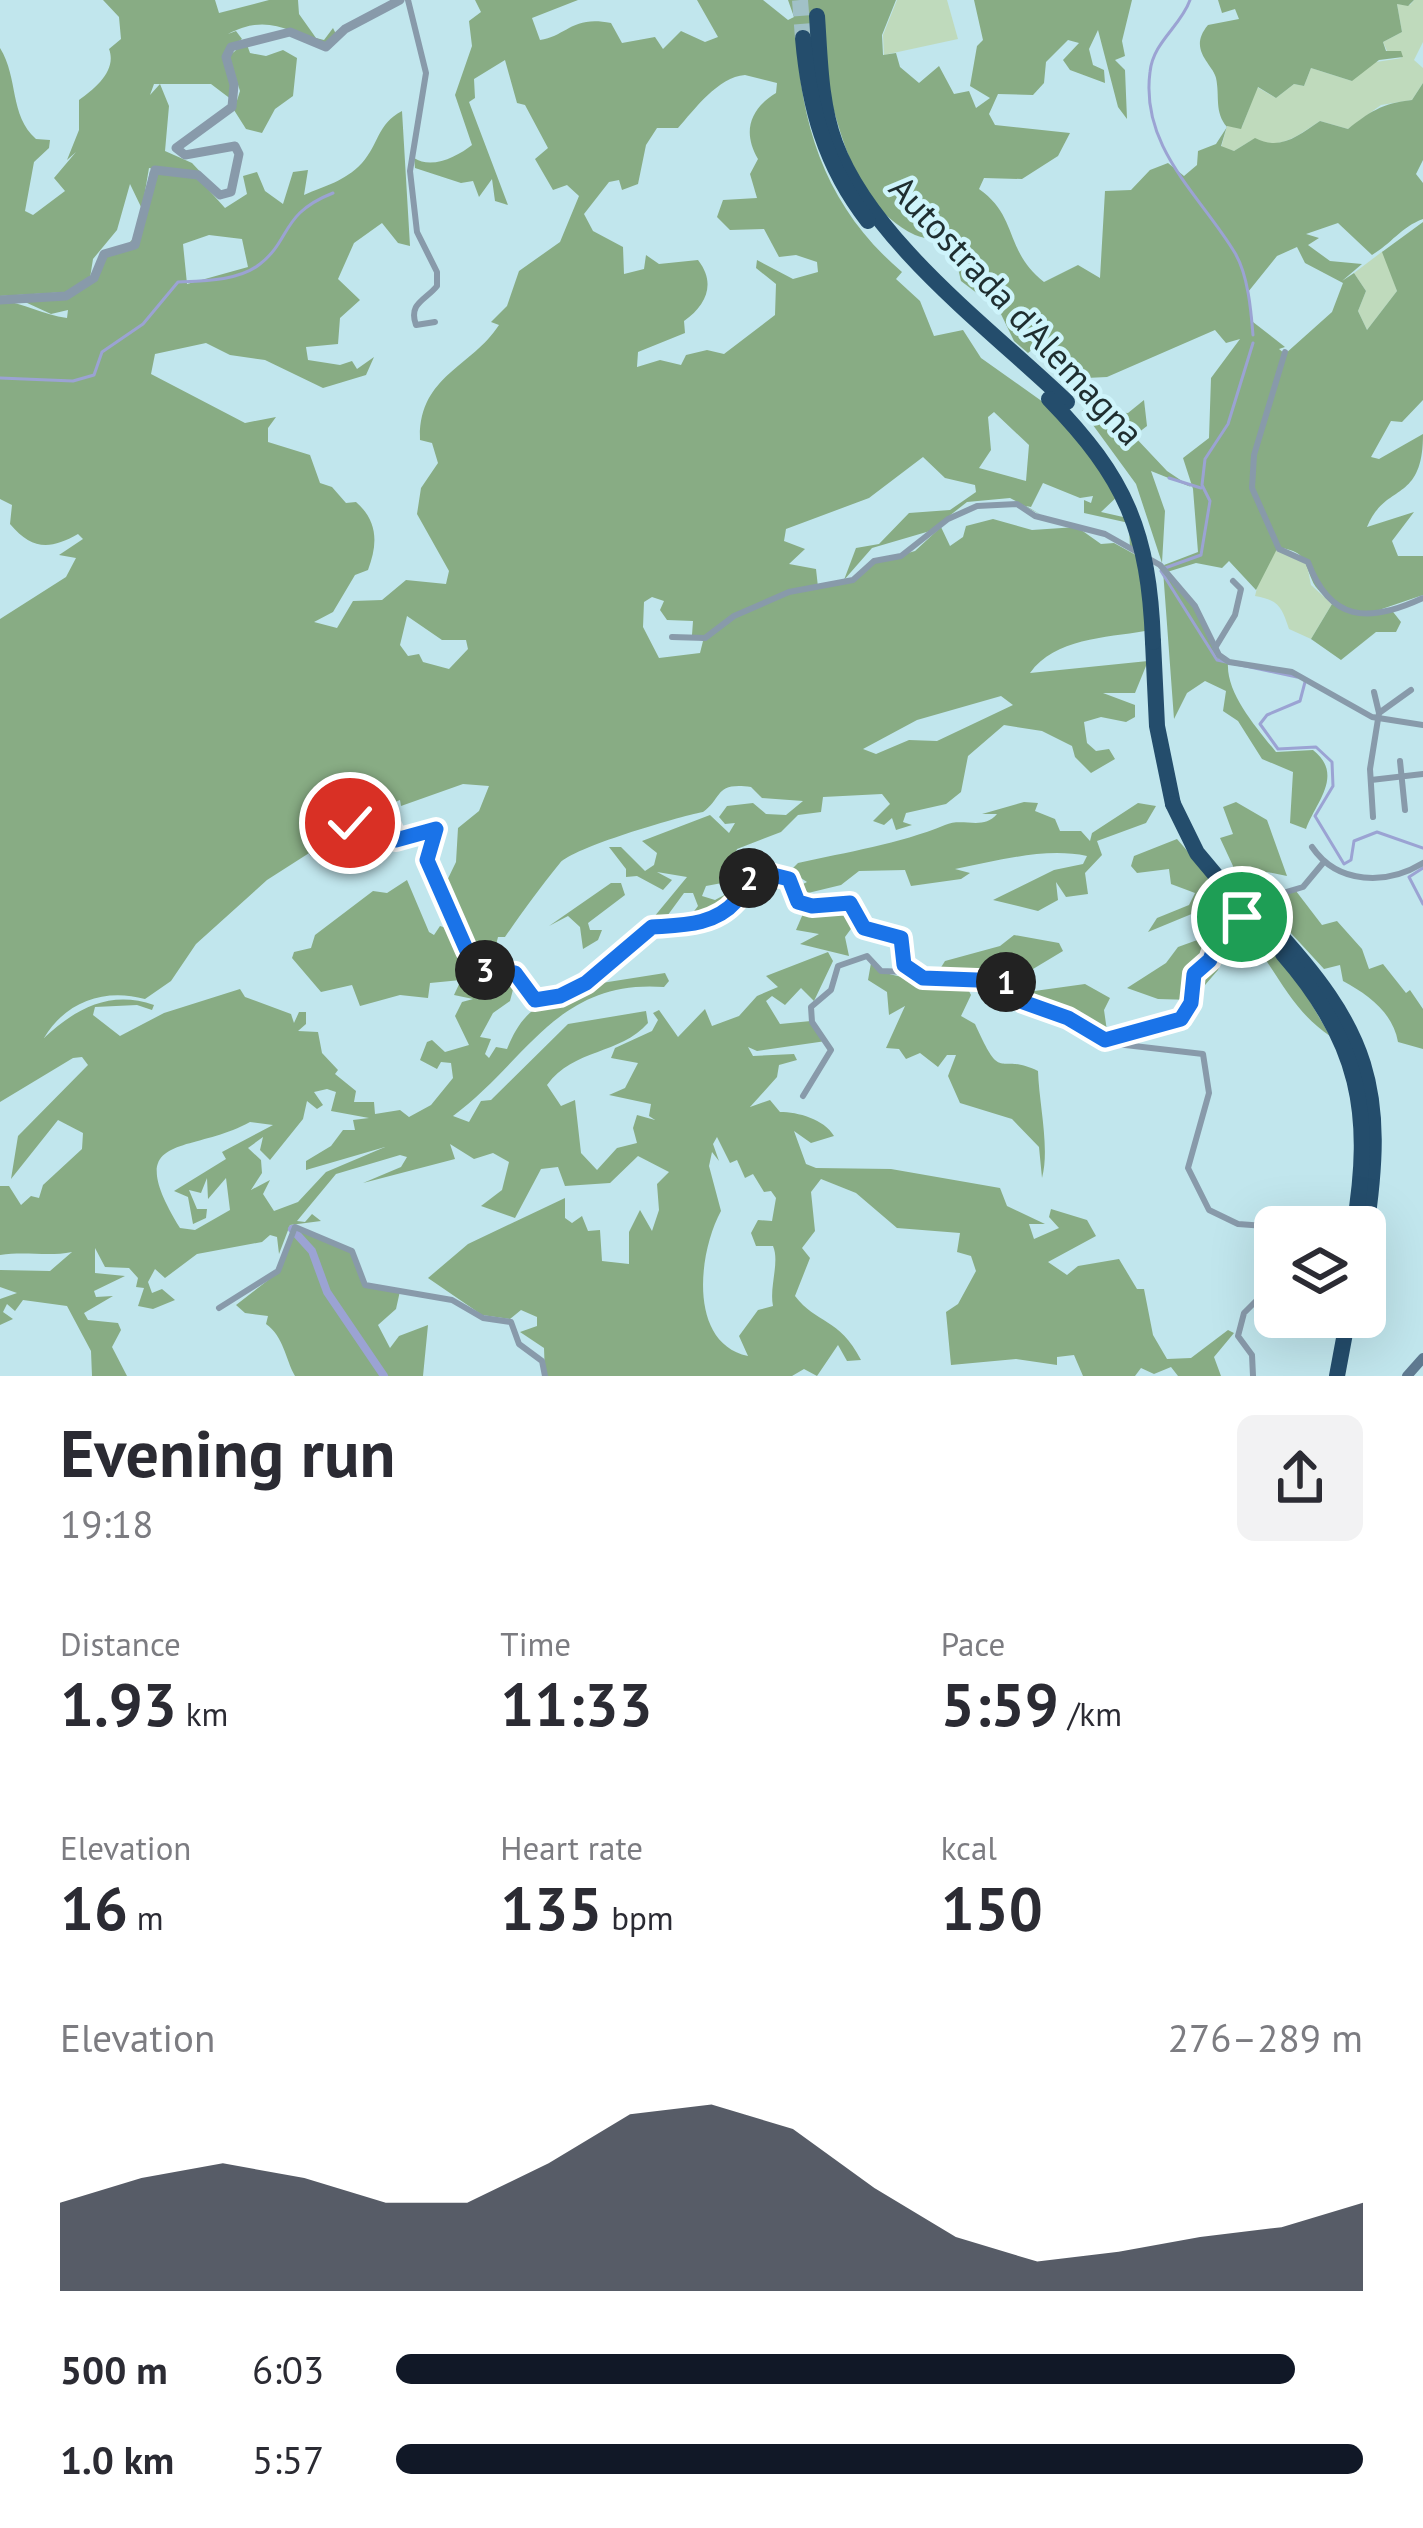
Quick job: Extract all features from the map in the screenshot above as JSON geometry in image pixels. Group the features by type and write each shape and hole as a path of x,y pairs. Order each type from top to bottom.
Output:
{"highway":[{"name":"Autostrada d'Alemagna","path":"817,16 831,130 867,202 905,247 1117,458 1145,515 1159,569 1158,642 1178,802 1197,853 1321,978 1363,1059 1376,1132 1368,1206"},
{"name":"Autostrada d'Alemagna","path":"803,38 813,113 843,188 890,244 1058,400"},
{"name":"Autostrada d'Alemagna","path":"1263,924 1327,1008 1352,1064 1364,1132 1356,1206"},
{"path":"1327,1376 1334,1338"},
{"path":"1336,1376 1344,1338"}],"main road":[{"path":"1407,1376 1422,1360"}],"street":[{"path":"0,300 66,296 94,278 104,254 135,245 155,170 190,172 220,195 231,192 239,154 235,146 185,155 176,147 232,107 234,82 226,57 231,47 288,32 326,46 345,29 404,0 426,73 410,171 419,241 438,276 437,286 419,300 413,314 416,325 435,322"},
{"path":"1285,352 1254,454 1252,488 1279,549 1308,562 1314,587 1341,610 1372,613 1423,598"},
{"path":"672,638 705,638 734,616 789,592 853,580 874,561 913,550 948,520 977,506 1009,504 1106,534 1160,565 1195,606 1215,648 1229,662 1296,675 1380,716 1423,725"},
{"path":"1215,648 1240,603 1240,589 1233,581"},
{"path":"1380,716 1412,690"},
{"path":"1373,817 1371,780 1380,716 1374,692"},
{"path":"1400,761 1405,811"},
{"path":"1371,780 1423,774"},
{"path":"312,853 346,829 365,805 382,809"},
{"path":"323,861 382,809"},
{"path":"382,809 396,840 437,830 427,860 467,951 484,969 515,973 532,1000 560,996 586,983 652,927 685,928 728,908 745,883 761,872 789,879 798,902 808,906 853,905 864,928 903,940 909,971"},
{"path":"1312,847 1323,863 1387,880 1423,863"},
{"path":"1105,1040 1181,1019 1191,1003 1194,974 1210,960 1224,924 1270,896 1303,887 1323,863"},
{"path":"803,1096 831,1050 812,1022 811,1007 831,990 838,965 867,956 881,971 1004,981 1023,1002 1068,1018 1105,1040 1205,1057 1209,1093 1188,1168 1212,1212 1238,1224 1265,1226 1268,1289 1244,1313 1238,1334 1252,1355 1253,1376"},
{"path":"219,1308 278,1271 296,1227 354,1253 364,1285 448,1299 483,1318 511,1322 519,1344 542,1361 545,1376"}],"green space":[{"path":"103,0 215,0 219,13 269,0 298,0 299,14 316,38 324,40 333,28 336,34 323,45 265,24 241,28 228,34 236,31 242,39 227,50 236,103 211,84 160,84 169,106 165,151 192,163 206,178 149,168 142,209 130,184 117,230 93,259 90,278 67,292 0,296 0,48 27,129 36,139 50,140 49,148 34,162 25,211 33,215 65,191 54,178 76,152 67,160 79,130 79,100 103,78 110,64 109,49 121,39 119,17"},
{"path":"475,0 578,0 532,18 540,40 598,21 611,23 622,43 655,37 663,49 681,31 705,42 718,37 697,0 763,0 788,20 794,17 788,0 896,0 882,35 883,55 896,53 900,67 919,83 939,66 954,94 969,91 976,108 990,98 970,86 977,46 983,40 974,0 1132,0 1122,41 1125,56 1115,60 1125,70 1127,119 1118,107 1098,30 1089,49 1093,65 1104,70 1105,83 1070,70 1063,60 1079,43 1068,40 1046,62 1044,83 1033,95 998,94 989,114 995,125 1070,133 1058,156 1022,179 984,178 979,189 1000,211 1023,258 1044,282 1078,265 1100,278 1105,191 1131,190 1150,170 1168,163 1184,176 1197,165 1198,151 1216,144 1226,128 1221,146 1234,151 1255,138 1273,143 1289,140 1320,121 1348,129 1376,110 1412,100 1423,83 1423,160 1416,174 1423,183 1423,219 1372,255 1338,223 1306,234 1319,238 1308,245 1330,261 1362,264 1342,281 1354,273 1366,291 1358,311 1367,330 1397,291 1382,252 1423,222 1423,400 1402,422 1391,421 1371,457 1379,459 1423,434 1421,456 1410,482 1383,503 1367,527 1414,512 1392,541 1398,556 1423,556 1423,595 1379,610 1390,608 1401,622 1396,632 1376,632 1341,660 1311,639 1332,604 1293,551 1278,547 1256,590 1229,561 1222,568 1196,563 1167,572 1164,565 1198,552 1193,489 1183,458 1209,438 1211,378 1240,339 1226,343 1215,330 1107,377 1065,379 1039,344 1028,353 1014,341 999,310 961,281 952,243 915,235 890,219 871,198 845,147 811,36 797,38 813,137 855,222 902,272 896,279 920,301 934,336 963,330 981,358 1050,407 1121,493 1101,512 1132,519 1139,542 1130,550 1129,523 1084,513 1084,500 1091,503 1093,496 1080,498 1043,483 1031,507 1026,506 1043,516 1010,498 967,502 930,531 872,548 844,580 856,548 879,544 909,513 950,510 976,492 975,485 945,478 923,457 869,498 786,529 784,541 805,549 789,564 816,569 818,587 790,592 852,581 876,562 915,551 941,527 950,546 963,537 966,526 993,519 1032,530 1077,527 1101,544 1114,543 1143,559 1145,631 1067,646 1040,661 1030,673 1148,661 1135,693 1103,693 1135,705 1135,717 1126,722 1101,717 1084,722 1087,743 1096,751 1109,749 1115,759 1091,773 1075,757 1072,746 1042,731 1004,725 968,756 961,792 946,804 906,813 903,822 912,825 896,830 892,818 884,825 873,821 890,804 882,794 823,797 821,812 798,815 781,832 737,849 732,862 742,870 738,880 706,886 702,896 715,900 739,887 729,904 682,927 698,906 693,893 684,893 662,923 649,923 687,877 657,872 672,880 663,890 637,876 626,877 626,869 609,847 621,847 645,871 654,865 657,853 642,841 710,815 729,833 735,823 725,824 719,817 727,806 753,803 766,814 786,815 803,801 762,798 751,787 731,787 703,812 626,834 560,863 505,937 498,937 496,945 476,961 442,891 456,862 458,828 479,811 489,786 463,784 401,806 400,800 386,806 367,800 317,848 267,880 196,944 171,981 145,999 115,995 88,1000 63,1015 44,1038 80,1011 107,1001 154,1005 152,1010 137,1005 95,1007 93,1015 120,1036 164,1013 240,989 245,997 291,1014 294,1023 299,1012 306,1012 306,1024 298,1031 318,1032 322,1053 338,1070 335,1074 356,1091 354,1102 374,1102 375,1114 400,1110 409,1117 431,1105 453,1078 451,1063 441,1062 437,1069 420,1060 427,1042 432,1040 445,1052 469,1045 455,1016 462,1002 473,999 454,995 461,980 430,983 428,998 400,995 360,1006 352,985 321,992 292,958 294,952 311,948 315,935 373,891 387,893 407,880 429,932 434,935 440,926 459,932 479,967 471,979 486,976 480,996 493,996 492,987 515,982 510,1001 493,1013 480,1037 491,1039 485,1054 489,1058 496,1047 507,1049 523,1020 549,1001 553,1007 589,985 665,973 669,981 664,987 627,988 596,996 570,1010 453,1116 469,1122 481,1101 491,1100 568,1024 646,1011 648,1023 637,1033 570,1064 547,1085 561,1106 575,1100 581,1153 597,1170 617,1148 637,1143 633,1128 637,1115 655,1120 649,1116 651,1104 609,1095 625,1088 638,1063 611,1058 615,1048 652,1031 658,1020 653,1013 659,1010 678,1037 705,1009 712,1026 739,1016 757,996 778,987 766,976 828,952 833,961 814,1001 801,988 785,1005 772,996 766,1001 780,1024 811,1021 826,1041 757,1051 748,1047 753,1056 794,1054 797,1060 779,1065 777,1077 750,1107 770,1100 780,1112 810,1118 830,1130 834,1136 811,1143 794,1131 806,1164 816,1168 891,1169 1000,1188 1007,1206 1045,1224 1029,1224 1034,1239 1059,1228 1049,1217 1051,1209 1087,1220 1096,1236 1048,1262 1067,1275 1078,1266 1119,1259 1137,1289 1144,1289 1153,1335 1167,1359 1191,1358 1228,1330 1234,1333 1214,1357 1221,1376 1178,1376 1171,1367 1154,1374 1141,1368 1135,1376 1083,1376 1074,1355 1057,1357 1057,1365 1016,1359 951,1365 946,1312 958,1304 976,1271 971,1256 957,1252 960,1233 897,1228 856,1193 821,1179 811,1192 815,1231 802,1248 810,1258 795,1296 836,1328 861,1360 847,1361 838,1345 817,1376 804,1369 792,1376 545,1376 544,1348 520,1332 537,1326 537,1317 521,1310 510,1319 482,1315 428,1278 468,1244 565,1198 565,1218 572,1223 582,1216 588,1231 600,1230 602,1261 629,1264 629,1232 640,1210 652,1231 659,1210 657,1184 669,1172 638,1156 610,1183 565,1186 558,1167 541,1169 515,1218 481,1206 502,1190 509,1162 493,1153 474,1159 450,1144 455,1159 363,1183 401,1167 407,1157 336,1174 297,1221 305,1222 312,1214 321,1221 290,1225 279,1254 277,1237 270,1235 262,1242 197,1254 165,1278 155,1269 148,1282 152,1293 162,1289 175,1300 153,1309 138,1306 144,1288 136,1287 138,1278 129,1268 105,1267 95,1248 95,1273 125,1276 94,1291 96,1297 113,1296 84,1313 88,1320 118,1323 121,1330 112,1347 127,1376 92,1376 91,1351 67,1306 23,1300 15,1311 7,1304 3,1312 13,1319 0,1325 0,1299 17,1293 0,1287 0,1270 50,1271 72,1252 0,1255 0,1186 9,1186 21,1205 31,1196 39,1198 43,1185 82,1149 83,1133 58,1120 11,1179 18,1136 88,1065 82,1057 73,1058 0,1102 0,619 66,577 76,558 59,555 83,539 78,534 50,545 34,543 10,524 12,505 0,499 0,300 50,314 67,318 68,310 51,314 25,302 47,299 94,280 97,260 115,253 135,236 150,171 197,177 225,208 247,194 243,176 257,172 265,191 283,204 293,172 308,170 304,195 342,179 362,163 383,128 402,111 410,246 398,243 382,223 354,243 338,279 360,300 340,318 338,344 306,347 308,360 340,365 352,361 357,369 374,357 366,375 323,388 265,360 230,355 206,343 155,354 151,374 245,423 276,417 268,428 268,442 310,455 320,483 332,487 346,503 356,502 369,517 374,542 368,570 355,575 333,612 314,622 337,628 353,601 382,600 406,580 446,584 449,571 417,514 421,488 438,463 432,443 420,440 422,418 437,387 499,325 491,322 507,306 519,271 560,242 579,196 567,185 553,190 535,159 548,148 525,105 517,103 505,60 474,79 475,98 469,102 508,205 495,201 492,179 479,197 473,181 461,183 415,168 414,158 437,162 472,145 455,95 472,46 469,21 481,12","holes":["745,75 777,83 776,93 760,106 751,122 750,140 758,159 750,174 757,198 723,200 717,217 730,230 764,229 779,257 796,255 817,262 818,272 793,279 757,260 756,268 776,284 775,315 724,354 707,350 686,355 681,365 660,360 637,367 638,352 685,333 684,321 706,293 707,277 698,260 659,264 646,255 644,269 624,274 623,247 593,231 584,214 609,182 619,180 622,190 638,184 646,145 657,128 678,128 725,82","209,235 242,239 248,267 187,284 183,244","1297,247 1305,263 1343,283 1332,312 1285,354 1279,349 1285,347 1253,322 1248,292 1277,256","994,412 1029,445 1026,481 979,468 991,450 988,417","652,597 664,601 660,610 667,620 693,621 692,635 703,641 700,653 659,658 643,627 644,602","407,616 442,640 466,640 468,649 449,669 423,662 419,654 408,656 400,645","1001,696 1013,705 937,741 909,740 876,754 863,749 917,720","327,1089 336,1092 331,1111 369,1118 353,1120 355,1130 343,1130 331,1146 306,1161 306,1170 385,1147 326,1172 298,1202 274,1211 263,1194 270,1180 251,1190 262,1173 261,1160 248,1148 263,1137 260,1150 270,1160 303,1119 307,1101 317,1109 323,1105 314,1092","250,1122 273,1125 222,1152 226,1159 174,1191 188,1197 193,1224 206,1218 207,1209 197,1209 189,1190 201,1193 207,1178 208,1199 226,1178 230,1210 195,1230 180,1228 157,1175 159,1160 185,1145","717,1137 730,1163 737,1160 745,1178 753,1174 764,1192 771,1191 776,1198 772,1221 758,1220 751,1233 756,1246 773,1246 775,1259 773,1306 758,1310 739,1336 748,1356 729,1348 715,1334 703,1294 707,1250 721,1211 709,1166 712,1152 719,1161 713,1144"]},
{"path":"897,0 947,0 958,39 884,55 883,35"},
{"path":"1218,0 1414,0 1408,6 1397,4 1402,32 1383,42 1386,51 1401,51 1403,57 1379,60 1352,81 1311,68 1304,86 1294,84 1276,98 1258,87 1241,129 1227,126 1219,110 1216,78 1200,42 1208,25 1239,19 1235,9 1222,13"},
{"path":"1423,0 1423,42 1414,60 1423,68 1423,83 1412,100 1381,105 1348,129 1320,121 1280,143 1252,140 1234,151 1221,148 1227,126 1242,127 1257,87 1276,98 1294,84 1304,86 1311,68 1352,81 1357,72 1319,59 1317,52 1342,57 1350,66 1402,58 1387,51 1383,42 1402,32 1397,4 1410,5"},
{"path":"246,42 250,53 266,56 283,50 297,58 293,96 275,109 262,133 246,129 234,110 240,91 229,56"},
{"path":"1383,251 1397,291 1367,330 1358,311 1366,291 1354,273"},
{"path":"1144,400 1147,426 1134,436 1167,471 1191,487 1151,471 1165,511 1162,563 1136,484 1082,410 1128,413"},
{"path":"1276,549 1306,560 1311,585 1332,604 1311,639 1289,629 1275,603 1255,596 1261,572"},
{"path":"1163,570 1193,605 1218,658 1228,663 1237,698 1276,752 1313,750 1327,769 1325,789 1306,829 1290,823 1293,772 1262,759 1238,721 1223,711 1226,691 1205,681 1187,693 1174,719"},
{"path":"1024,802 1038,803 1035,811 1055,819 1060,831 1081,831 1090,841 1092,833 1138,803 1156,806 1146,823 1097,841 1102,855 1085,873 1088,894 1066,897 1056,882 1058,900 1038,911 993,900 1054,870 1083,864 1087,856 1021,856 955,869 970,873 961,879 911,886 905,870 859,871 841,885 808,893 801,885 807,882 790,871 798,863 952,823 986,822 997,814 982,814"},
{"path":"1236,802 1267,820 1287,876 1267,872 1258,880 1282,890 1252,899 1231,876 1233,866 1220,838 1233,834 1223,807"},
{"path":"1177,839 1240,912 1227,923 1223,901 1148,932 1157,918 1189,905 1195,893 1171,884 1169,869 1137,873 1131,866 1134,856"},
{"path":"611,883 621,883 625,895 588,923 590,930 602,930 598,940 583,949 580,927 568,916 549,926"},
{"path":"1296,891 1322,925 1337,921 1362,949 1369,969 1383,964 1406,993 1410,990 1423,1009 1423,1049 1398,1042 1378,1006 1343,981 1340,965 1324,969 1278,919 1258,906"},
{"path":"851,903 856,922 845,937 849,956 800,944 819,934 796,930 805,909"},
{"path":"1247,922 1294,974 1330,1036 1294,1002 1248,936 1227,943 1218,970 1192,1000 1158,999 1127,988 1166,963 1178,947"},
{"path":"1014,935 1059,943 1063,951 1023,975 1020,993 1085,984 1110,998 1104,1010 1108,1038 1025,1001 1010,984 935,977 945,961 1000,946"},
{"path":"871,963 901,977 963,979 971,995 961,1016 975,1024 991,1055 1001,1063 1038,1071 1045,1140 1042,1178 1039,1147 1012,1119 960,1103 948,1076 956,1055 947,1055 938,1067 920,1053 906,1059 899,1049 886,1048 905,1006 889,1015 887,992 868,980"},
{"path":"294,1229 351,1252 363,1285 400,1291 396,1309 378,1325 390,1348 399,1336 428,1325 423,1376 295,1376 280,1341 266,1324 268,1316 245,1313 236,1305 280,1271"}],"waterway":[{"path":"1190,0 1152,61 1149,99 1154,124 1176,170 1239,262 1253,335"},
{"path":"0,378 73,381 94,375 102,352 143,324 178,282 220,279 251,270 270,255 304,209 333,193"},
{"path":"1165,568 1201,555 1210,501 1202,485 1205,459 1228,424 1253,343"},
{"path":"1169,478 1201,488"},
{"path":"1161,571 1217,660 1297,677"},
{"path":"1305,682 1300,701 1267,715 1260,724 1278,749 1316,747 1332,762 1333,786 1315,816 1344,864 1351,860 1354,841 1377,832 1423,848"},
{"path":"1423,868 1409,877 1423,904"},
{"path":"292,1229 312,1251 327,1292 384,1376"}],"tunnel":[{"path":"800,0 803,38"}],"route":[{"path":"350,823 371,802 384,810 396,840 436,829 427,860 467,951 484,969 515,973 535,1000 560,996 586,983 652,927 685,928 728,908 745,883 761,872 789,879 798,902 808,906 850,903 864,928 901,938 904,965 920,977 1004,981 1023,1002 1110,1040 1181,1019 1191,1003 1194,974 1210,960 1220,930 1242,917"}]}
